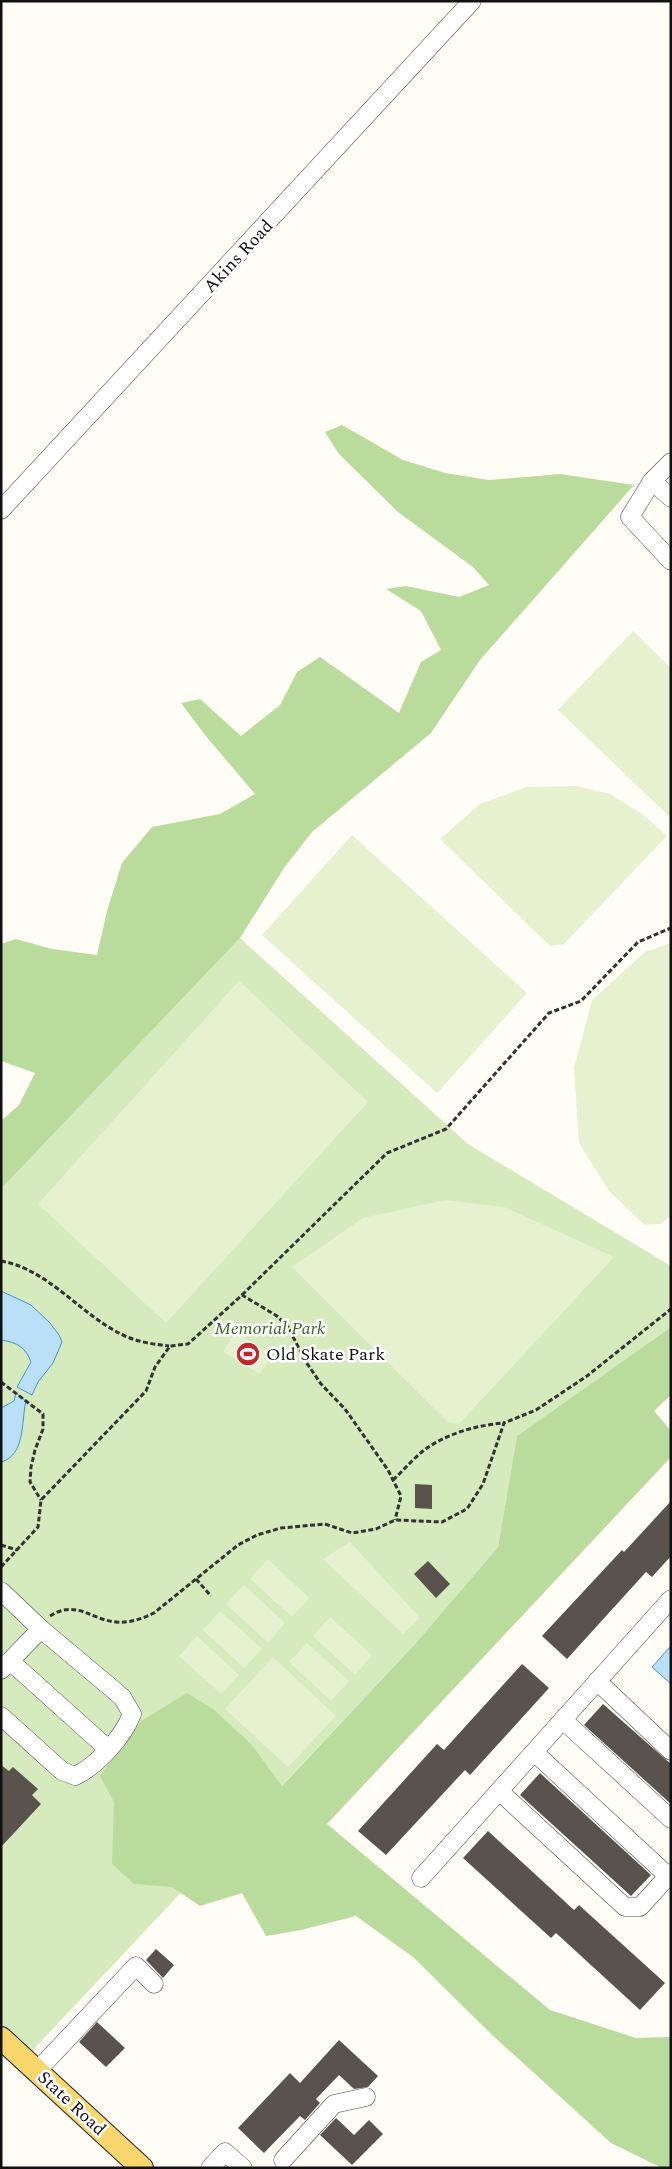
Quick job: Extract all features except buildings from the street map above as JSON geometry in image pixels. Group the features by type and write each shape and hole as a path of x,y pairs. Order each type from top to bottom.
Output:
{"main road":[{"name":"State Road","path":"1,2038 142,2168"}],"street":[{"name":"Akins Road","path":"1,510 472,1"},
{"path":"671,462 652,482 630,517 671,561"},
{"path":"652,482 671,498"},
{"path":"1,1591 122,1698 132,1714 126,1730 88,1771 75,1776 62,1771 1,1716"},
{"path":"421,1878 671,1599"},
{"path":"41,1628 6,1666 108,1749"},
{"path":"597,1681 671,1751"},
{"path":"563,1720 671,1819"},
{"path":"499,1791 625,1907 640,1907 670,1874 534,1752"},
{"path":"37,2071 136,1966 154,1984"},
{"path":"284,2165 334,2104 366,2097"},
{"path":"210,2168 225,2152 243,2168"}],"path":[{"path":"1,1261 32,1273 122,1334 149,1344 170,1346 188,1344 242,1295 387,1153 446,1129 549,1014 581,1001 638,942 671,928"},
{"path":"242,1295 276,1316 288,1327 321,1384 345,1409 388,1470 401,1496 395,1520"},
{"path":"393,1480 430,1446 456,1433 484,1424 504,1423 536,1410 587,1376 671,1309"},
{"path":"1,1567 38,1527 41,1500 146,1391 155,1367 170,1346"},
{"path":"1,1382 43,1414 43,1429 31,1467 30,1482 41,1500"},
{"path":"41,1628 44,1620 64,1609 90,1612 115,1622 132,1622 143,1618 154,1613 238,1545 258,1535 281,1528 325,1524 352,1533 376,1529 395,1520 442,1522 467,1509 483,1484 504,1423"},
{"path":"1,1546 17,1550"},
{"path":"196,1580 211,1596"}],"green space":[{"path":"342,425 403,460 445,473 489,480 560,474 634,485 480,660 431,733 312,832 284,868 240,938 1,1189 1,1121 19,1105 35,1073 1,1061 1,944 16,939 52,949 97,955 107,911 122,863 152,827 220,814 255,794 205,735 181,703 200,699 241,736 280,705 297,672 320,657 399,713 421,662 441,650 421,611 386,589 406,586 459,597 489,585 473,567 398,512 339,454 325,432"},
{"path":"633,631 671,668 671,818 558,710"},
{"path":"576,786 610,794 642,814 667,836 564,944 550,946 440,839 480,804 526,787"},
{"path":"352,835 527,993 437,1093 262,935"},
{"name":"Memorial Park","path":"240,938 468,1144 671,1266 671,1327 517,1436 498,1547 415,1644 31,2052 1,2025 1,1189"},
{"path":"671,943 671,1216 660,1224 645,1225 609,1191 579,1143 574,1068 592,1000 645,952"},
{"path":"239,981 368,1102 166,1323 38,1204"},
{"path":"445,1200 504,1207 614,1257 459,1424 448,1422 292,1267 363,1218"},
{"path":"671,1327 671,1395 654,1411 671,1431 671,1457 327,1824 550,2010 636,2038 671,2037 671,2168 662,2168 611,2143 490,2033 413,1957 356,1916 301,1930 266,1936 242,1893 200,1906 172,1887 134,1884 112,1864 114,1802 100,1776 141,1721 187,1693 213,1709 251,1744 282,1786 415,1644 498,1547 517,1436"},
{"name":"Old Skate Park","path":"235,1333 272,1355 260,1374 223,1352"},
{"path":"350,1542 420,1618 403,1634 323,1559"},
{"path":"268,1559 309,1598 292,1617 250,1579"},
{"path":"244,1585 285,1623 268,1643 226,1604"},
{"path":"220,1611 262,1649 244,1668 203,1630"},
{"path":"330,1617 372,1655 355,1675 313,1636"},
{"path":"197,1636 239,1675 221,1694 179,1656"},
{"path":"307,1643 349,1681 331,1701 289,1662"},
{"path":"273,1657 336,1716 288,1767 225,1709"}],"water":[{"path":"1,1291 31,1305 50,1323 62,1342 53,1363 38,1382 32,1395 17,1387 31,1362 29,1357 20,1346 1,1340"},
{"path":"16,1393 26,1401 21,1436 15,1452 1,1462 1,1408 14,1401"},
{"path":"671,1646 671,1684 652,1667"}],"place":[{"name":"Old Skate Park","path":"248,1354"}]}
